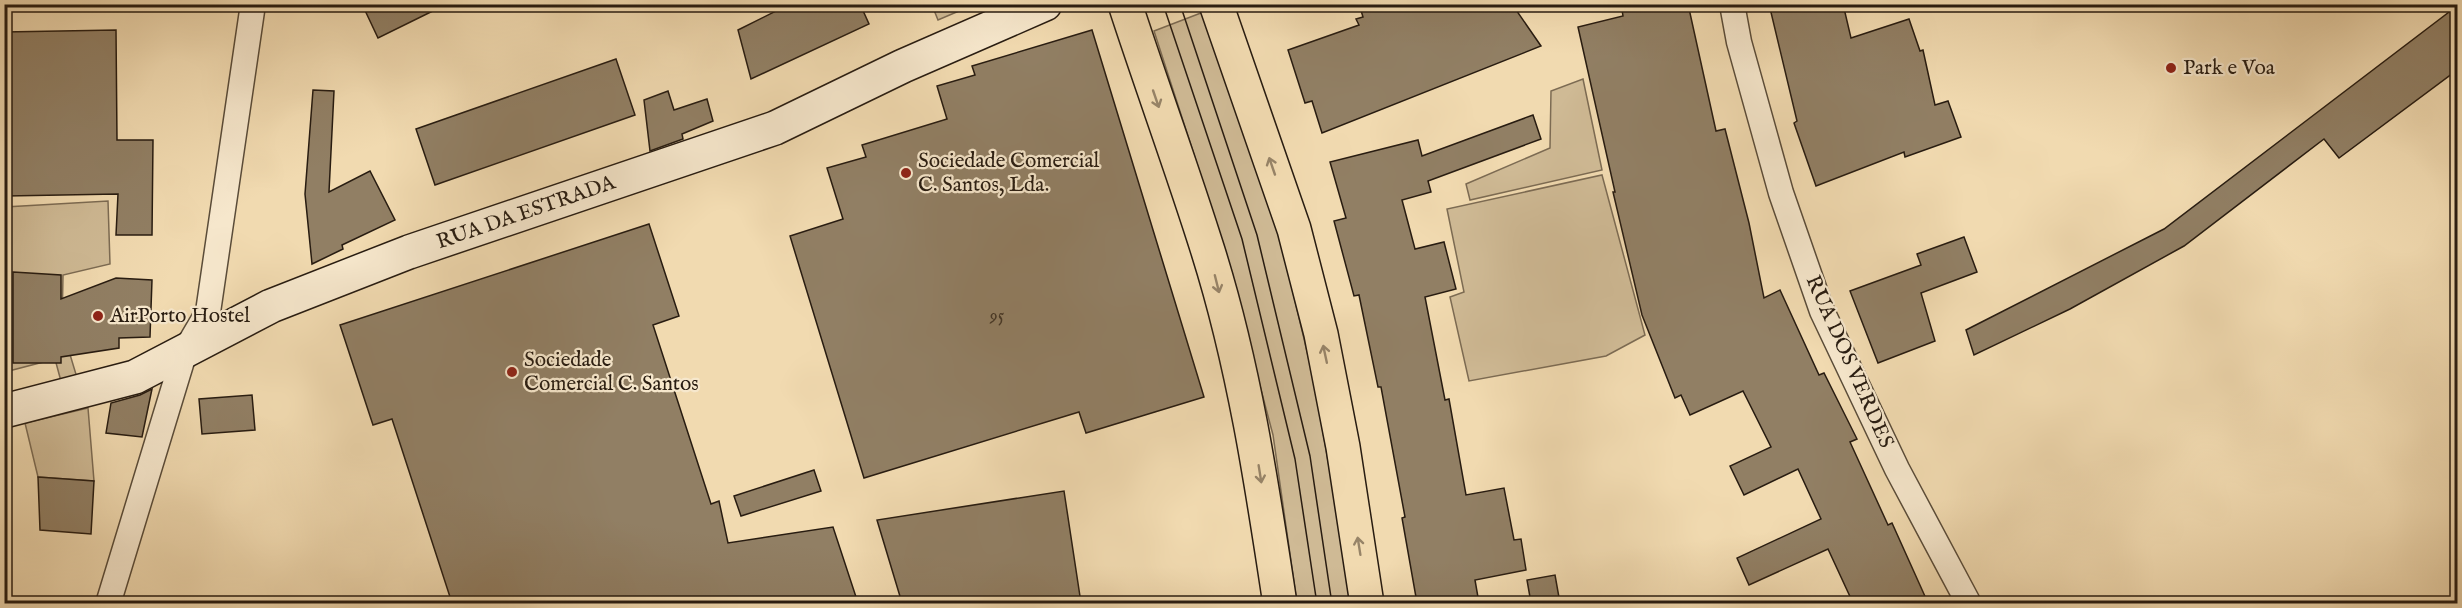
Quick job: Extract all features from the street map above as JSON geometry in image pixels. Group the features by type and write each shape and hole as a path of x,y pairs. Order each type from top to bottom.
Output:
{"main road":[{"path":"1125,4 1209,252 1259,465 1280,603"},
{"path":"1216,4 1294,229 1321,334 1344,447 1367,603"}],"street":[{"path":"108,603 185,351 208,312 253,4"},
{"name":"RUA DA ESTRADA","path":"4,411 135,377 271,306 409,252 775,128 903,66 1045,4"},
{"name":"RUA DOS VERDES","path":"1732,4 1739,42 1781,193 1822,311 1897,468 1968,603"}],"shaded area":[{"path":"932,4 973,5 938,20"},
{"path":"1206,11 1278,229 1314,381 1353,603 1297,603 1273,435 1221,238 1154,31"},
{"path":"1583,79 1602,170 1470,200 1466,184 1550,148 1551,91"},
{"path":"1602,175 1645,335 1606,356 1469,381 1450,297 1464,292 1447,209"},
{"path":"108,201 110,264 63,275 62,328 78,381 62,385 55,359 5,372 5,207"},
{"path":"88,408 94,481 38,477 25,423"}],"building":[{"path":"362,4 447,4 378,38"},
{"path":"790,4 860,4 869,24 751,79 738,30"},
{"path":"1359,4 1512,4 1541,46 1322,133 1312,101 1305,103 1288,50 1359,25 1356,19 1363,17"},
{"path":"1621,4 1688,4 1716,131 1725,129 1749,223 1764,298 1780,290 1819,375 1824,373 1857,439 1850,442 1888,525 1892,523 1928,603 1853,603 1828,549 1749,585 1737,558 1821,519 1798,469 1744,495 1730,466 1771,447 1743,391 1690,415 1681,395 1675,398 1642,315 1578,27 1623,16"},
{"path":"1769,4 1843,4 1851,38 1909,19 1920,51 1923,50 1935,105 1948,101 1961,137 1905,157 1904,152 1816,186 1794,123 1797,121"},
{"path":"2457,6 2457,70 2339,158 2324,139 2184,246 2070,309 1974,355 1966,330 2164,229"},
{"path":"116,30 117,140 153,140 152,235 116,235 118,194 6,196 4,32"},
{"path":"1092,30 1204,397 1086,433 1079,412 864,478 790,236 843,219 827,168 866,157 862,145 947,119 937,86 975,75 972,66"},
{"path":"616,59 635,115 435,185 416,129"},
{"path":"313,90 334,91 329,192 370,171 395,220 342,245 343,249 312,264 305,194"},
{"path":"668,91 674,110 707,99 713,121 682,134 683,139 650,151 644,100"},
{"path":"1533,115 1541,139 1428,181 1431,192 1402,200 1415,249 1444,242 1456,289 1425,297 1445,400 1449,399 1466,495 1504,488 1514,540 1521,539 1526,570 1475,580 1479,603 1417,603 1402,518 1405,517 1381,387 1378,387 1359,295 1354,296 1334,221 1346,218 1330,162 1418,140 1422,156"},
{"name":"Sociedade Comercial C. Santos","path":"649,224 679,316 653,325 711,504 719,501 728,543 833,527 858,603 452,603 392,419 373,425 340,325"},
{"path":"1964,237 1977,272 1921,293 1935,341 1878,363 1850,291 1921,265 1917,254"},
{"path":"13,272 61,275 61,299 116,278 152,280 150,337 119,338 119,348 61,357 61,363 13,363"},
{"path":"152,389 142,437 106,433 111,403 140,395"},
{"path":"252,395 255,430 202,434 199,399"},
{"path":"814,470 821,491 741,516 734,496"},
{"path":"38,477 94,481 91,534 40,530"},
{"path":"1064,491 1081,603 902,603 877,520"},
{"path":"1555,575 1560,603 1531,603 1527,580"}],"tram line":[{"path":"1163,4 1242,239 1295,459 1317,604"},
{"path":"1180,4 1257,235 1310,456 1332,604"}],"place":[{"name":"Park e Voa","path":"2171,68"},
{"name":"Sociedade Comercial C. Santos, Lda.","path":"906,173"},
{"name":"AirPorto Hostel","path":"98,316"},
{"name":"Sociedade Comercial C. Santos","path":"512,372"}]}
